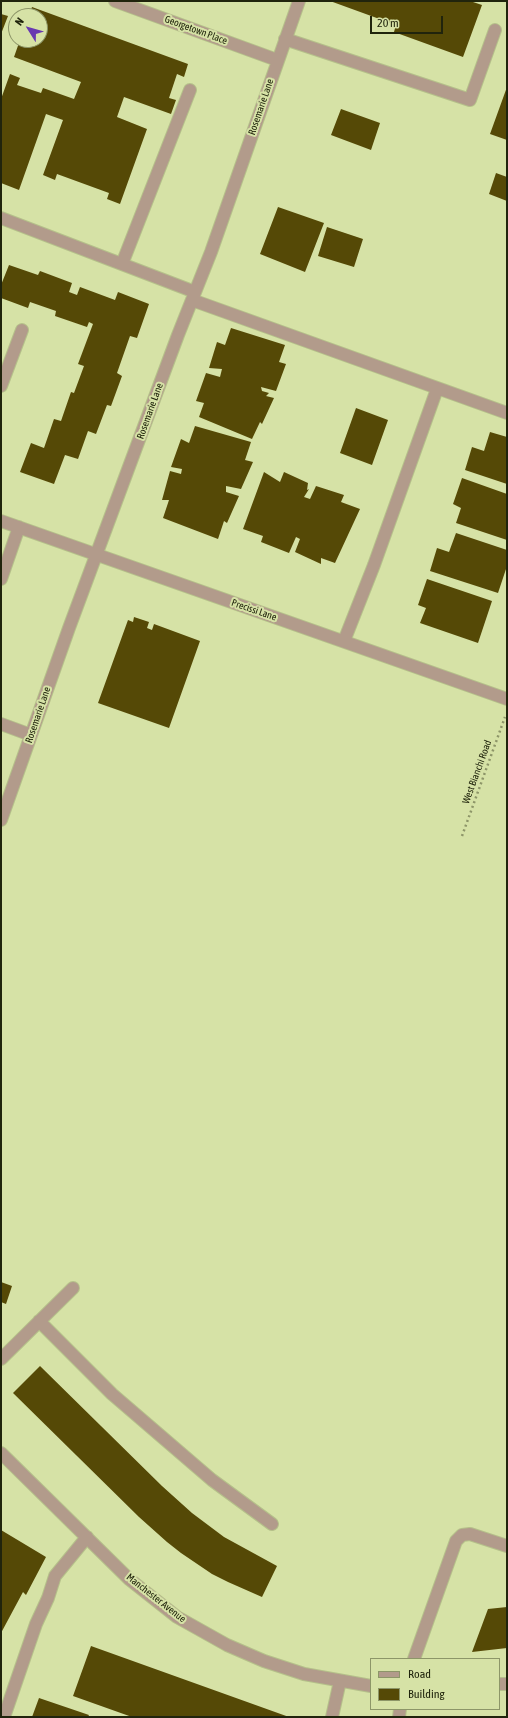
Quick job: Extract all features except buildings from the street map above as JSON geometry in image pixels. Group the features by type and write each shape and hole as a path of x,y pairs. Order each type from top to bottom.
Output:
{"street":[{"name":"Georgetown Place","path":"115,1 277,60"},
{"name":"Rosemarie Lane","path":"1,820 97,554 211,252 277,60 299,1"},
{"path":"285,39 470,100 495,30"},
{"path":"122,264 190,90"},
{"path":"1,218 122,264 242,318 507,413"},
{"path":"1,386 22,330"},
{"path":"344,641 374,564 437,389"},
{"name":"Precissi Lane","path":"1,521 507,699"},
{"path":"1,579 19,527"},
{"path":"1,724 31,735"},
{"path":"1,1359 73,1288"},
{"path":"39,1321 112,1394 212,1480 272,1524"},
{"name":"Manchester Avenue","path":"1,1453 129,1578 177,1617 227,1645 264,1661 304,1674 370,1686"},
{"path":"414,1658 456,1541 462,1535 470,1534 507,1546"},
{"path":"4,1717 36,1624 48,1598 55,1576 87,1537"},
{"path":"332,1717 340,1681"}],"path":[{"name":"West Bianchi Road","path":"462,836 507,713"}]}
